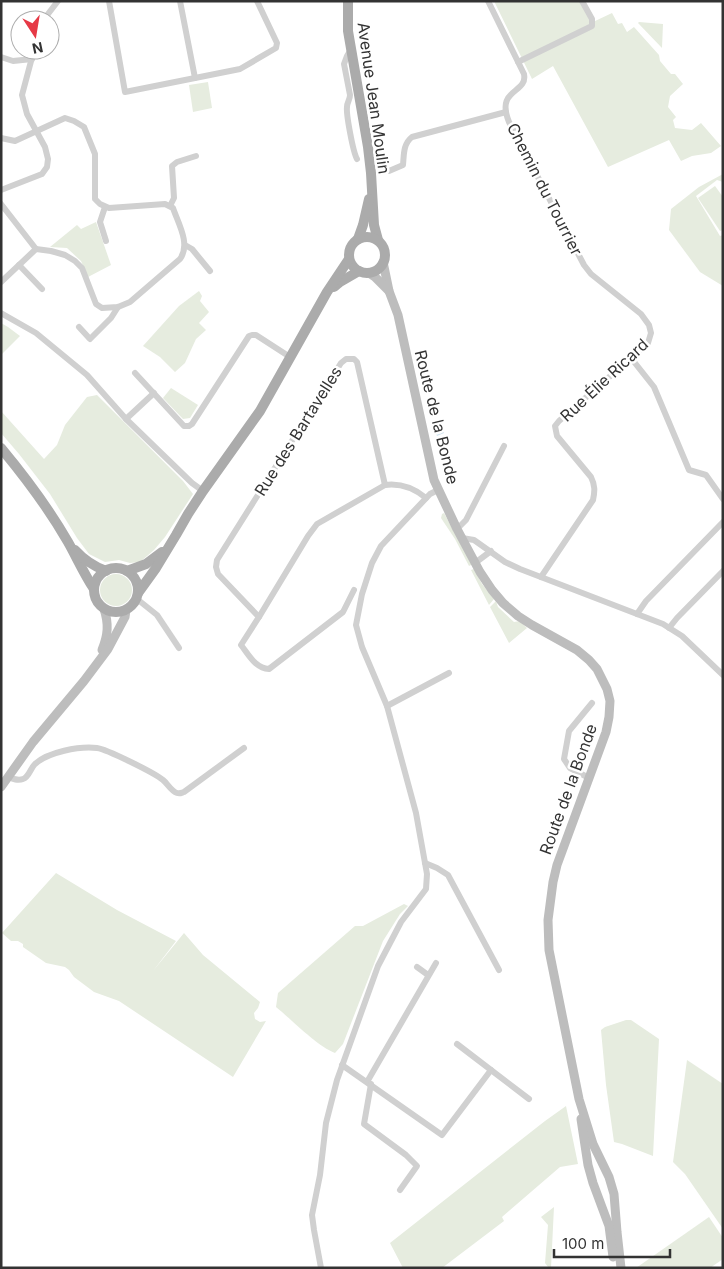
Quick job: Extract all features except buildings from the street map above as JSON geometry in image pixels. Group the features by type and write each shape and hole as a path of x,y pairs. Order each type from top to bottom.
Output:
{"main road":[{"name":"Avenue Jean Moulin","path":"350,4 347,25 350,51 367,141 374,226 378,240"},
{"name":"Avenue Jean Moulin","path":"358,239 372,191"},
{"path":"327,292 340,282 364,272 375,271 380,267 385,253 384,248 378,240 368,236 358,239 351,245 348,254 354,268 364,272"},
{"path":"1,448 33,488 69,544 94,590 96,600 104,609 111,612 126,610 130,607 156,568 203,491 253,422 327,292 349,259"},
{"name":"Route de la Bonde","path":"383,262 389,292 398,316 434,480 457,529 492,590 511,610 532,626 577,650 589,660 597,669 607,689 610,702 606,732 557,865 548,920 549,950 579,1099 588,1165 609,1226 615,1268"},
{"name":"Route de la Bonde","path":"364,272 375,277 389,292"},
{"path":"69,544 92,565 106,570 117,568 127,571 136,580 138,586 137,596"},
{"path":"127,571 146,564 169,546"},
{"path":"94,590 98,578 106,570"},
{"path":"97,664 106,640 108,627 104,609"},
{"path":"1,788 33,742 108,649 125,617 126,610"},
{"name":"Route de la Bonde","path":"579,1099 593,1144 612,1185 621,1268"}],"street":[{"path":"109,1 125,92 240,69 276,48 277,43 257,1"},
{"path":"180,1 196,78"},
{"name":"Chemin du Tourrier","path":"488,1 525,79 508,97 506,112 584,265 591,274 641,314 649,325 650,333"},
{"path":"518,62 592,26 592,19 582,1"},
{"path":"350,51 344,64 350,95 347,112 353,150 357,158"},
{"path":"1,190 42,174 47,167 48,159 45,147 27,114 22,95 32,60 10,60"},
{"path":"389,171 402,166 405,145 412,137 506,112"},
{"path":"1,138 15,141 65,118 84,127 95,154 95,199 100,204 109,208 165,204 170,206 185,245 184,254 130,302 118,308 102,308 96,304 82,268 65,255 36,249 1,204"},
{"path":"170,206 174,198 172,166 177,162 196,156"},
{"path":"105,207 100,222 106,241"},
{"path":"185,245 192,249 210,270"},
{"path":"1,282 36,249"},
{"path":"19,265 42,289"},
{"path":"79,327 90,339 111,318 118,308"},
{"path":"1,313 36,333 86,375 126,418 192,483 203,491"},
{"name":"Rue Élie Ricard","path":"541,577 592,500 595,492 591,477 557,436 555,426 648,343 650,333"},
{"path":"135,373 184,426 189,426 249,336 256,335 290,357"},
{"name":"Rue des Bartavelles","path":"259,617 218,574 217,560 341,363 346,358 354,359 357,362 385,485"},
{"path":"631,358 654,387 689,470 706,475 723,499"},
{"path":"126,418 154,393"},
{"path":"457,529 466,520 504,446"},
{"path":"354,590 343,612 269,668 262,668 254,662 242,645 308,536 318,524 385,485 396,484 405,486 426,498"},
{"path":"321,1268 312,1216 320,1175 326,1123 337,1080 378,966 401,922 426,889 427,874 416,813 386,706 362,647 356,625 362,594 372,563 381,546 430,494 438,490"},
{"path":"636,614 646,601 723,522"},
{"path":"462,538 474,540 505,562 520,569 663,624 682,636 723,675"},
{"path":"475,563 491,551"},
{"path":"669,628 721,575"},
{"path":"137,596 157,615 179,648"},
{"path":"386,706 450,673"},
{"path":"589,778 570,768 564,759 569,731 592,703"},
{"path":"8,777 22,780 26,778 32,766 40,760 55,754 80,748 99,748 162,779 175,792 180,793 244,748"},
{"path":"425,863 448,875 498,970"},
{"path":"400,1190 417,1166 406,1155 364,1124 369,1083 436,963"},
{"path":"417,967 428,976"},
{"path":"457,1044 529,1098"},
{"path":"342,1065 442,1135 491,1070"}],"shaded area":[{"path":"494,1 580,1 593,22 612,13 618,24 622,23 627,32 634,27 659,55 660,61 671,74 675,74 683,84 670,96 668,107 676,117 673,120 675,128 692,130 701,123 721,146 711,153 692,156 681,161 669,140 608,167 553,66 532,79"},
{"path":"638,23 663,24 662,48"},
{"path":"208,82 212,108 193,112 189,85"},
{"path":"723,174 723,182 717,180 696,196 720,236 723,235 723,286 700,272 669,230 671,209 699,187"},
{"path":"715,186 723,197 723,230 720,231 698,198"},
{"path":"96,222 111,265 88,277 81,261 67,248 50,247 77,225 81,229"},
{"path":"199,291 202,296 200,301 209,312 199,323 206,330 196,339 185,363 175,372 160,357 143,346 179,306"},
{"path":"1,323 20,336 1,355"},
{"path":"171,388 198,405 190,418 183,419 163,398"},
{"path":"97,395 183,481 193,494 165,537 140,562 130,563 119,560 105,562 89,554 50,494 1,433 1,411 44,459 57,445 65,425 87,397"},
{"path":"444,513 471,563 469,566 455,539 441,518"},
{"path":"474,569 482,584 494,599 489,605 471,570"},
{"path":"116,574 122,575 127,579 131,584 131,596 127,601 122,605 116,606 110,605 105,601 101,596 100,590 101,584 105,579 110,575"},
{"path":"496,601 498,607 514,622 520,621 527,628 509,643 490,607"},
{"path":"56,873 117,910 176,941 153,971 184,933 203,955 260,1002 254,1013 255,1019 260,1022 266,1021 233,1077 119,1001 94,992 74,977 65,967 46,963 23,947 23,944 18,941 11,941 2,933"},
{"path":"404,904 408,906 400,914 383,941 343,1044 335,1053 328,1050 276,1007 278,993 355,926 363,926"},
{"path":"626,1020 631,1020 659,1039 653,1156 614,1142 601,1030"},
{"path":"687,1060 723,1084 723,1229 685,1174 673,1162"},
{"path":"566,1106 578,1164 560,1167 502,1217 504,1221 442,1268 403,1268 390,1243"},
{"path":"554,1207 551,1268 547,1268 545,1263 548,1225 541,1217"},
{"path":"709,1217 723,1238 723,1259 710,1268 636,1268"}],"water":[{"path":"436,420 439,422 444,433 437,436 432,425 432,422"}]}
